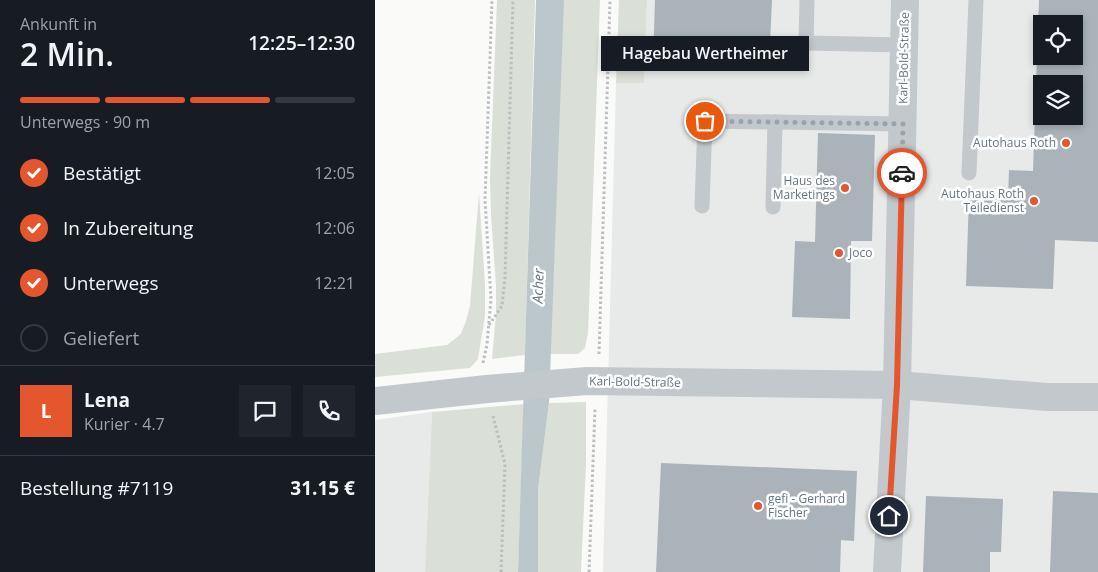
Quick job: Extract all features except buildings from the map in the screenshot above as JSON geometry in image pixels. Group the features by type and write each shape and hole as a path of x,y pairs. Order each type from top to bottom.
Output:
{"street":[{"name":"Karl-Bold-Straße","path":"897,385 905,0"},
{"name":"Karl-Bold-Straße","path":"375,401 487,389 593,381 897,385 1047,397 1098,398"},
{"path":"887,572 897,385"}],"lane":[{"path":"807,0 806,43 904,45"},
{"path":"969,172 977,0"},
{"path":"702,206 705,121 903,124"},
{"path":"773,207 775,122"}],"path":[{"path":"492,0 485,200 491,299 487,344 482,371 505,464 501,572"},
{"path":"489,326 502,306 505,277 513,0"},
{"path":"589,572 595,401 593,381 610,0"}],"shaded area":[{"path":"497,0 535,0 525,355 492,359 496,314 496,286 490,178"},
{"path":"563,0 600,0 588,333 585,348 578,354 550,354"},
{"path":"619,0 647,0 644,83 616,83"},
{"path":"647,0 1098,0 1098,572 603,572 616,83 644,83"},
{"path":"479,193 485,285 485,316 478,359 470,368 375,377 375,354 447,345 461,334 470,306"},
{"path":"586,402 586,464 581,572 538,572 538,490 549,403"},
{"path":"524,404 518,572 425,572 432,412"},
{"path":"432,412 425,572 375,572 375,420"}],"water":[{"name":"Acher","path":"536,0 564,0 549,403 538,490 538,572 518,572"}],"way so far":[{"path":"705,121 903,124 902,173"}],"place":[{"name":"Hagebau Wertheimer","path":"705,121"},
{"name":"Autohaus Roth","path":"1066,143"},
{"name":"Haus des Marketings","path":"845,188"},
{"name":"Autohaus Roth Teiledienst","path":"1034,201"},
{"name":"Joco","path":"839,253"},
{"name":"gefi - Gerhard Fischer","path":"758,506"}],"route":[{"path":"889,516 897,385 902,173"}]}
